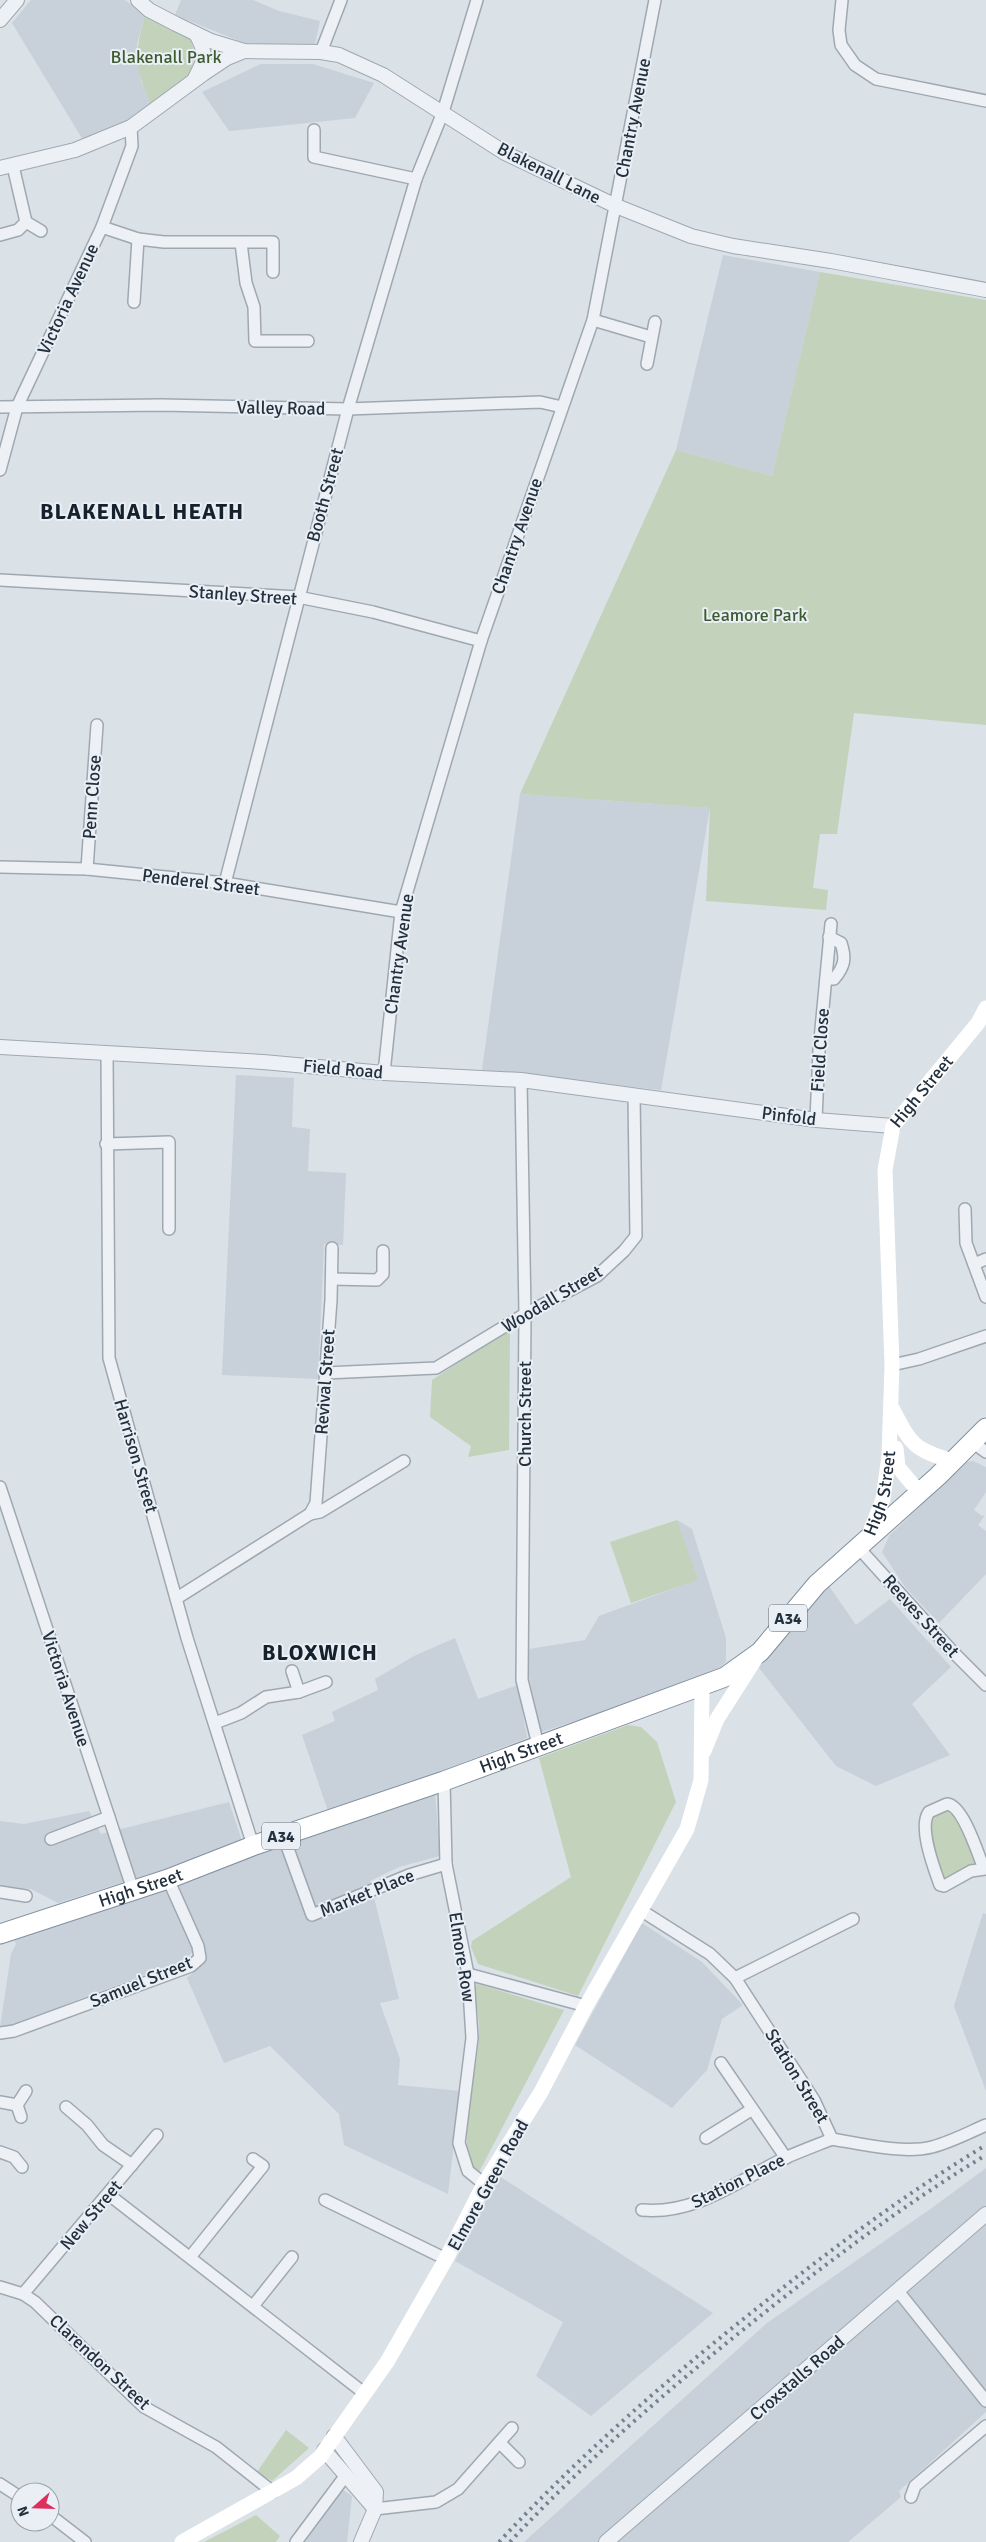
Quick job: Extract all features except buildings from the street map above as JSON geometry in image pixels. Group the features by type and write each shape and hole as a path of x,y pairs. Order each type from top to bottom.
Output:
{"highway":[{"name":"A34","path":"862,1541 952,1461 979,1447 986,1428"},
{"name":"High Street","path":"0,1934 168,1879 252,1840 283,1835 444,1781 725,1677 760,1652 817,1584 862,1541"}],"main road":[{"name":"High Street","path":"862,1541 883,1499 889,1456 892,1365 885,1170 893,1126 982,1023 986,1008"},
{"name":"High Street","path":"891,1407 905,1432 923,1452 952,1461"},
{"name":"High Street","path":"891,1407 898,1467 919,1492"},
{"name":"Elmore Green Road","path":"702,1756 717,1719 760,1652"},
{"name":"Elmore Green Road","path":"182,2542 296,2478 324,2450 387,2362 446,2259 484,2184 541,2092 586,2006 687,1829 697,1798 702,1756 702,1686"}],"street":[{"path":"0,20 17,0"},
{"name":"Blakenall Lane","path":"138,0 151,5 196,34 244,51 321,52 339,55 383,75 506,153 616,206 691,236 733,246 831,261 986,290"},
{"path":"321,52 340,0"},
{"name":"Booth Street","path":"225,883 348,409 416,179 443,112 477,0"},
{"name":"Chantry Avenue","path":"384,1073 402,912 482,641 593,320 655,0"},
{"path":"842,0 839,30 841,46 855,65 876,79 986,101"},
{"path":"193,83 204,63 205,50 196,34"},
{"path":"41,231 26,222 6,167 75,150 131,127 227,58 244,51"},
{"name":"Victoria Avenue","path":"0,470 17,408 102,227 132,146 131,127"},
{"path":"314,130 314,158 416,179"},
{"path":"0,235 18,230 26,222"},
{"path":"102,227 138,238 164,242 273,242 272,272"},
{"path":"134,302 138,238"},
{"path":"242,243 246,284 254,307 254,342 308,341"},
{"path":"593,320 651,337"},
{"path":"647,364 655,322"},
{"name":"Valley Road","path":"0,408 161,405 348,409 540,402 562,407"},
{"name":"Stanley Street","path":"0,580 298,597 373,612 482,641"},
{"name":"Penn Close","path":"87,869 97,725"},
{"name":"Penderel Street","path":"0,867 87,869 225,883 402,912"},
{"name":"Field Close","path":"816,1120 831,924"},
{"path":"826,979 834,979 841,971 846,959 841,943 829,937"},
{"name":"Field Road","path":"0,1047 263,1062 384,1073 521,1080 685,1102"},
{"name":"Harrison Street","path":"107,1053 106,1144 109,1358 187,1638 252,1840"},
{"name":"Church Street","path":"521,1080 526,1314 522,1680 538,1745"},
{"name":"Woodall Street","path":"325,1373 436,1368 526,1314 597,1276 636,1236 634,1096"},
{"name":"Pinfold","path":"685,1102 816,1120 893,1126"},
{"path":"106,1144 169,1142 169,1229"},
{"path":"965,1209 965,1236 986,1297"},
{"name":"Revival Street","path":"310,1514 316,1504 318,1492 332,1279 332,1248"},
{"path":"332,1279 377,1280 383,1274 383,1251"},
{"path":"974,1264 986,1259"},
{"path":"892,1365 919,1359 986,1336"},
{"path":"177,1598 310,1514 320,1512 404,1461"},
{"name":"Victoria Avenue","path":"0,1487 133,1890"},
{"name":"Reeves Street","path":"862,1541 952,1651 986,1685"},
{"path":"292,1671 299,1692"},
{"path":"215,1723 241,1713 266,1697 299,1692 326,1682"},
{"name":"Elmore Row","path":"444,1781 446,1864 468,1974 472,2038 459,2143 468,2171 484,2184"},
{"path":"952,1804 961,1814 985,1869 971,1871 944,1886 940,1884 932,1861 924,1823 928,1812 941,1805 952,1804"},
{"path":"51,1839 109,1817"},
{"name":"Market Place","path":"283,1835 312,1916 409,1875 446,1864"},
{"name":"Samuel Street","path":"0,2033 14,2031 191,1966 200,1958 198,1946 168,1879"},
{"path":"4,1896 26,1896"},
{"name":"Station Street","path":"642,1910 710,1954 735,1978 814,2100 832,2139 880,2148 930,2148 956,2140 986,2125"},
{"path":"735,1978 853,1919"},
{"path":"468,1974 586,2006"},
{"path":"721,2063 751,2110 786,2158"},
{"path":"17,2105 26,2091"},
{"path":"0,2102 17,2105"},
{"path":"17,2105 22,2117"},
{"path":"66,2107 87,2125 103,2145 132,2165"},
{"path":"706,2138 751,2110"},
{"name":"New Street","path":"23,2294 157,2135"},
{"name":"Station Place","path":"642,2210 673,2209 697,2204 786,2158 832,2139"},
{"path":"0,2152 14,2157 22,2167"},
{"path":"191,2256 262,2166 253,2159"},
{"path":"108,2194 191,2256 364,2393"},
{"path":"330,2206 446,2259"},
{"name":"Croxstalls Road","path":"606,2542 986,2214"},
{"path":"253,2306 292,2257"},
{"name":"Clarendon Street","path":"0,2287 23,2294 36,2302 144,2407 216,2447 273,2492"},
{"path":"898,2291 986,2401"},
{"path":"911,2497 916,2486 986,2426"},
{"path":"375,2510 436,2502 458,2489 500,2444 512,2428"},
{"path":"334,2436 376,2492 375,2510 361,2542"},
{"path":"500,2444 519,2462"},
{"path":"324,2450 375,2510"},
{"path":"296,2542 346,2475"},
{"path":"60,2523 85,2542"}],"shaded area":[{"path":"31,0 125,0 145,15 137,44 141,81 152,106 128,122 83,140 12,23"},
{"path":"181,0 253,0 279,11 320,21 315,44 292,46 244,43 175,15"},
{"path":"261,64 313,64 374,83 355,118 229,131 202,92"},
{"path":"723,255 820,272 772,476 676,450"},
{"path":"520,794 710,808 661,1090 482,1070"},
{"path":"236,1075 294,1078 292,1127 310,1129 308,1171 346,1173 343,1245 324,1244 318,1379 222,1375"},
{"path":"973,1461 986,1467 986,1492 974,1510 982,1516 985,1515 978,1525 986,1531 986,1574 939,1623 905,1587 882,1552 889,1536 966,1462"},
{"path":"677,1520 692,1529 726,1638 726,1662 713,1673 656,1695 541,1732 529,1677 529,1649 585,1640 599,1616 697,1580"},
{"path":"829,1586 856,1625 890,1599 951,1667 912,1704 950,1755 876,1786 836,1766 756,1664"},
{"path":"455,1638 478,1699 518,1685 527,1738 329,1814 302,1735 335,1721 332,1712 378,1690 375,1679 414,1656"},
{"path":"435,1792 440,1856 399,1867 370,1881 399,1999 380,2003 400,2059 398,2085 460,2091 448,2194 344,2145 339,2114 270,2046 224,2063 187,1978 202,1965 205,1958 174,1881"},
{"path":"229,1802 243,1844 58,1903 31,1889 0,1886 0,1821 24,1824 89,1811 101,1834"},
{"path":"164,1885 194,1951 182,1961 72,2002 18,2026 0,2027 11,1954 16,1944 14,1940"},
{"path":"983,1913 986,1914 986,2091 954,2006"},
{"path":"642,1923 702,1962 743,2005 722,2019 707,2070 672,2108 575,2045"},
{"path":"986,2168 986,2412 899,2491 901,2497 848,2542 524,2542 767,2323"},
{"path":"499,2176 713,2313 591,2416 536,2376 563,2322 455,2261"},
{"path":"337,2486 352,2496 347,2542 301,2542"}],"green space":[{"name":"Blakenall Park","path":"145,15 189,35 194,59 187,77 152,106 142,81 138,61 139,41"},
{"name":"Leamore Park","path":"820,272 986,300 986,725 854,713 837,834 820,834 813,888 828,890 826,910 706,901 710,808 520,794 676,450 772,476"},
{"path":"510,1329 509,1450 468,1457 471,1446 430,1417 432,1380"},
{"path":"677,1520 698,1580 631,1603 610,1542"},
{"path":"628,1725 641,1727 657,1742 676,1802 578,1996 478,1964 471,1947 472,1941 571,1877 539,1758"},
{"path":"945,1809 958,1815 979,1864 943,1882 927,1823 928,1817"},
{"path":"477,1984 564,2010 479,2172 471,2163 467,2148 468,2110 479,2038 474,1987"},
{"path":"286,2430 309,2448 272,2481 257,2472"},
{"path":"256,2515 280,2536 276,2542 204,2542"}],"railway":[{"path":"499,2542 591,2450 722,2336 868,2223 986,2145"},
{"path":"510,2542 599,2453 726,2343 870,2232 927,2192 986,2155"}],"district":[{"name":"BLAKENALL HEATH","path":"142,511"},
{"name":"BLOXWICH","path":"320,1652"}]}
